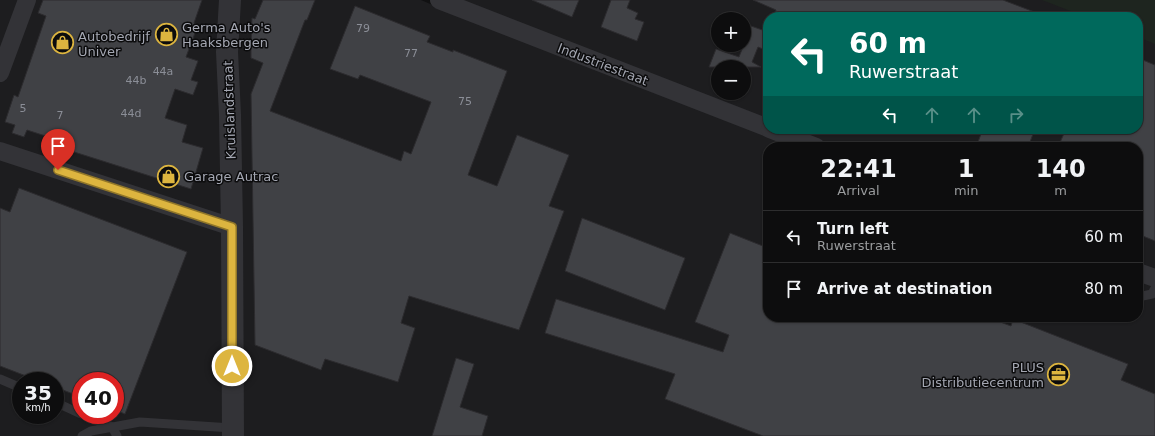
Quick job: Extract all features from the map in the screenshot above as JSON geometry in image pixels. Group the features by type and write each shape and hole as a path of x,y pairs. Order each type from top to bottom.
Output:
{"street":[{"path":"0,73 27,0"},
{"name":"Kruislandstraat","path":"230,0 227,52 232,227 233,432"},
{"name":"Industriestraat","path":"440,0 763,127"},
{"name":"Industriestraat","path":"782,134 803,142"},
{"path":"0,151 232,227"},
{"path":"1143,274 1155,278"}],"lane":[{"path":"1143,296 1152,294 1155,288"},
{"path":"0,379 12,384"},
{"path":"82,436 90,431 140,422 233,432"},
{"path":"105,424 112,427 117,436"}],"shaded area":[{"path":"0,0 421,0 449,12 454,0 1155,0 1155,436 0,436"},
{"path":"1042,0 1155,0 1155,44 1143,39 1143,12 1073,12"}],"building":[{"path":"43,0 202,0 194,23 198,25 186,57 198,61 191,80 198,82 193,95 175,89 165,118 187,125 182,142 203,148 191,189 71,151 67,143 27,130 24,137 12,133 15,125 5,122 14,95 18,97 46,16 38,13"},
{"path":"263,0 315,0 307,20 305,20 270,111 401,161 404,151 411,154 431,102 360,75 358,79 330,69 355,6 430,36 427,42 453,52 453,50 507,71 468,175 497,186 517,135 569,155 549,206 564,211 519,330 409,296 401,323 415,328 398,382 325,359 321,370 255,345 251,94 263,63 251,58 251,49 252,18 255,19"},
{"path":"532,0 579,0 572,17"},
{"path":"611,0 630,0 627,8 638,13 635,19 644,22 637,41 601,27"},
{"path":"753,0 1003,0 1034,12 775,12 776,10"},
{"path":"751,26 763,30 763,49 758,47 752,62 761,67 751,67 751,60 712,60 715,52 725,52 739,57 741,52 751,52"},
{"path":"1143,60 1155,65 1155,241 1143,236 1143,142 1060,142 1064,134 1143,134"},
{"path":"981,134 1033,134 1030,142 978,142"},
{"path":"19,188 187,252 125,414 124,372 72,372 72,394 64,390 64,372 16,372 0,366 0,208 10,212"},
{"path":"582,218 685,258 665,310 565,271"},
{"path":"730,233 763,246 763,322 1000,322 1011,326 1012,322 1021,322 1128,364 1121,380 1155,394 1155,436 763,436 665,399 675,374 545,333 556,299 723,352 729,335 695,322"},
{"path":"456,358 474,364 460,407 488,416 482,436 432,436"}],"place":[{"name":"Germa Auto's Haaksbergen","path":"167,34"},
{"name":"Autobedrijf Univer","path":"63,43"},
{"name":"Garage Autrac","path":"169,176"},
{"name":"PLUS Distributiecentrum","path":"1059,374"}],"route":[{"path":"58,170 232,227 232,366"}]}
